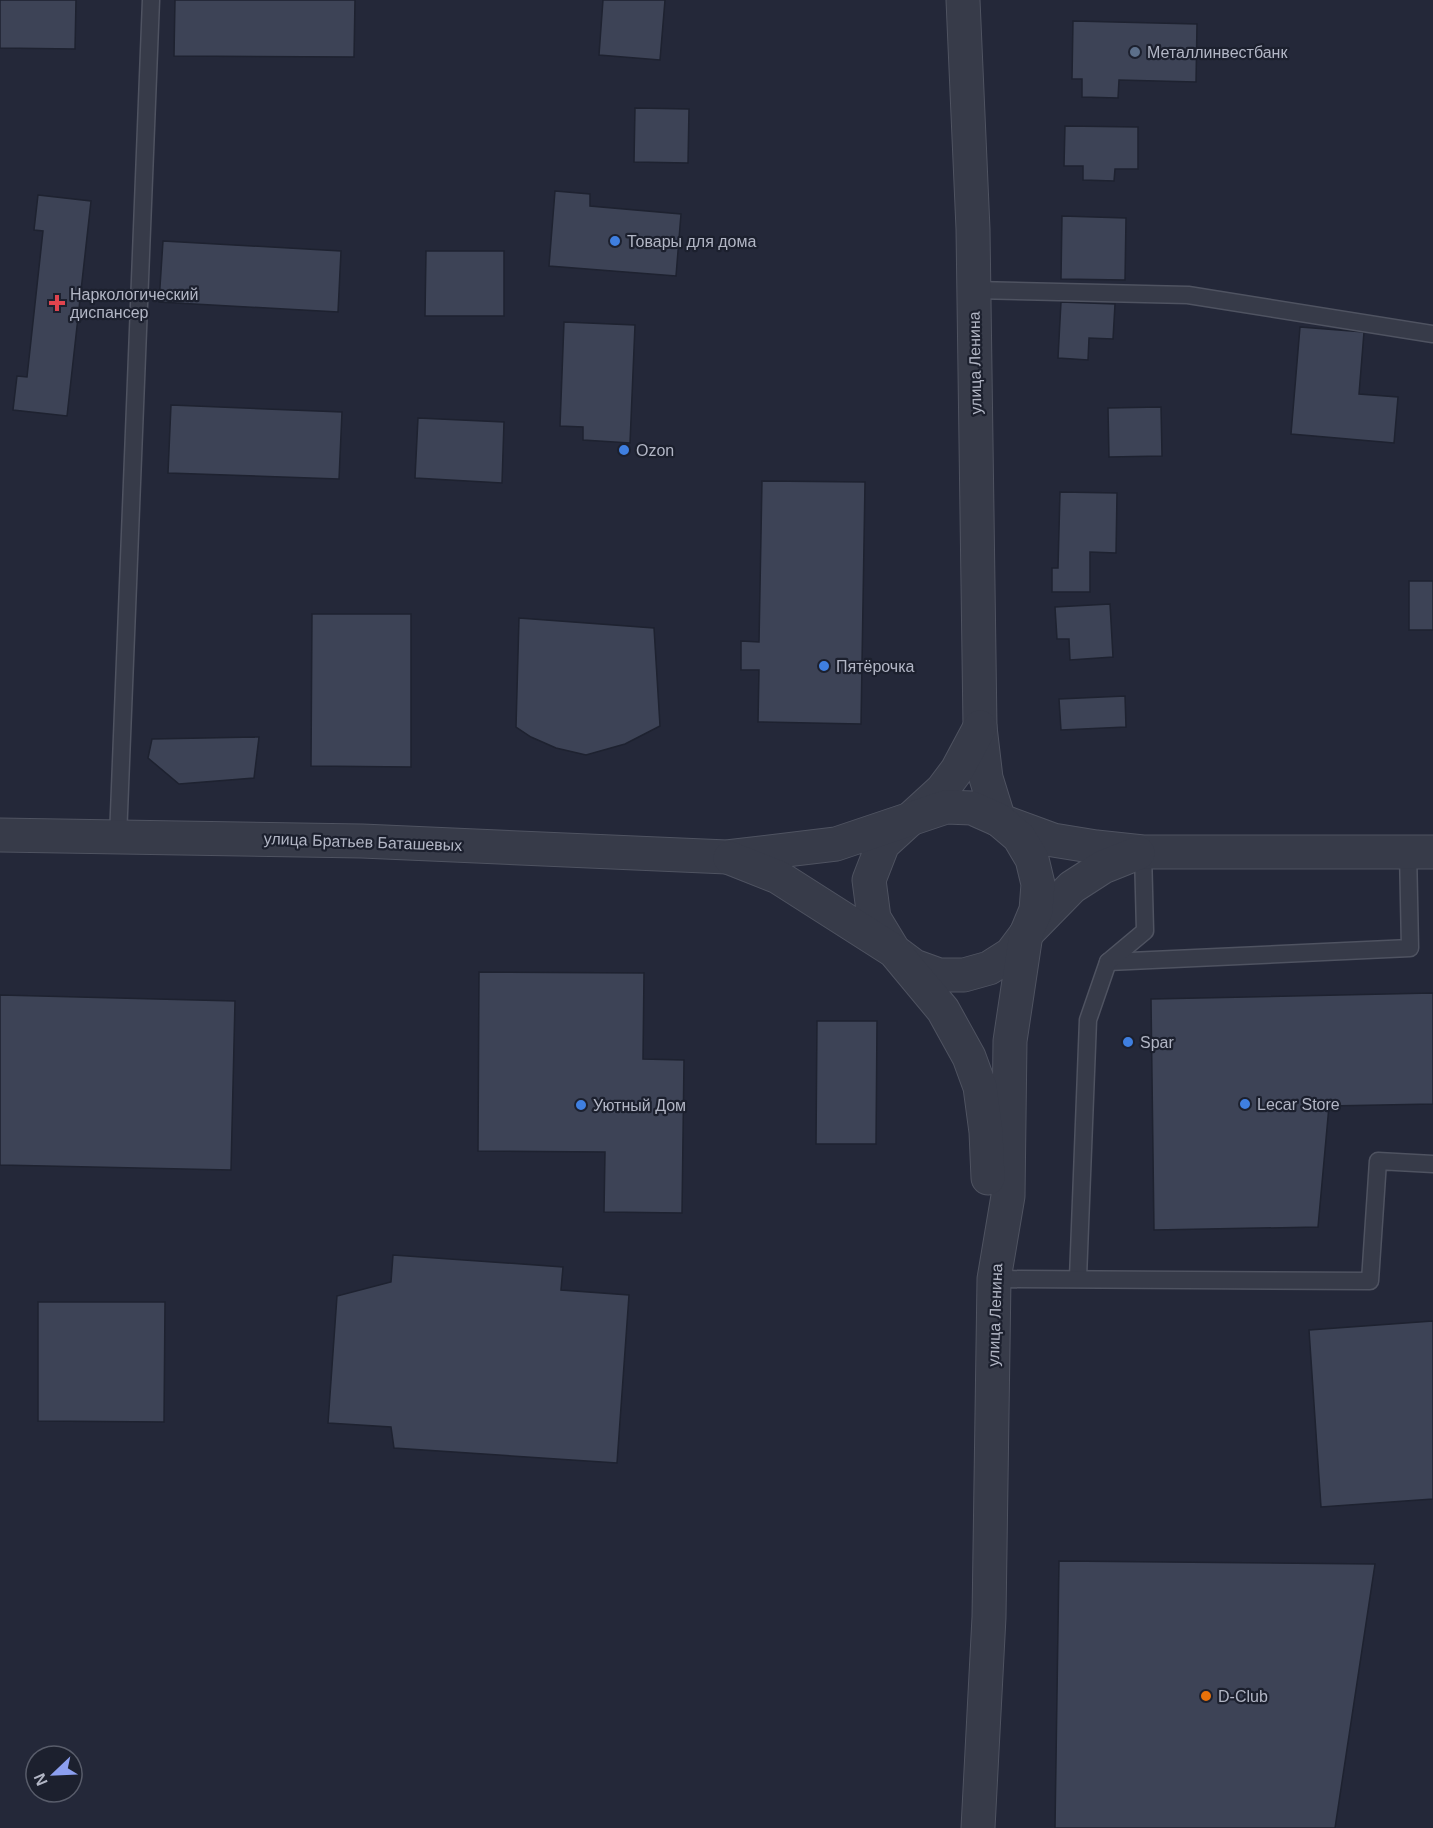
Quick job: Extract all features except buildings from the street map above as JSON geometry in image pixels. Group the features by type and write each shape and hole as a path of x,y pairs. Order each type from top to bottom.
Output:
{"street":[{"name":"улица Ленина","path":"963,0 974,290 980,727 986,778 999,819"},
{"name":"улица Ленина","path":"911,818 942,790 957,770 980,727"},
{"name":"улица Ленина","path":"911,818 946,807 972,808 999,819 1018,837 1032,859 1038,884 1036,910 1026,934 1010,1041 1008,1196 995,1270 989,1617 978,1828"},
{"name":"улица Братьев Баташевых","path":"0,835 362,841 727,857 836,844 911,818"},
{"name":"улица Братьев Баташевых","path":"911,818 882,844 869,880 874,918 894,951 943,1010 969,1057 980,1087 986,1132 995,1270"},
{"path":"999,819 1053,840 1143,852 1420,851"},
{"name":"улица Братьев Баташевых","path":"727,857 778,877 914,966 939,975 964,975 989,968 1011,954 1026,934 1072,887 1103,867 1143,852"}],"lane":[{"path":"118,838 151,0"},
{"path":"974,290 1188,294 1433,334"},
{"path":"1108,962 1410,948 1420,851"},
{"path":"1078,1278 1088,1020 1108,962 1145,931 1143,852"},
{"path":"995,1270 1078,1278 1370,1281 1378,1161 1433,1164"}],"place":[{"name":"Металлинвестбанк","path":"1135,52"},
{"name":"Товары для дома","path":"615,241"},
{"name":"Наркологический диспансер","path":"57,303"},
{"name":"Ozon","path":"624,450"},
{"name":"Пятёрочка","path":"824,666"},
{"name":"Spar","path":"1128,1042"},
{"name":"Lecar Store","path":"1245,1104"},
{"name":"Уютный Дом","path":"581,1105"},
{"name":"D-Club","path":"1206,1696"}]}
